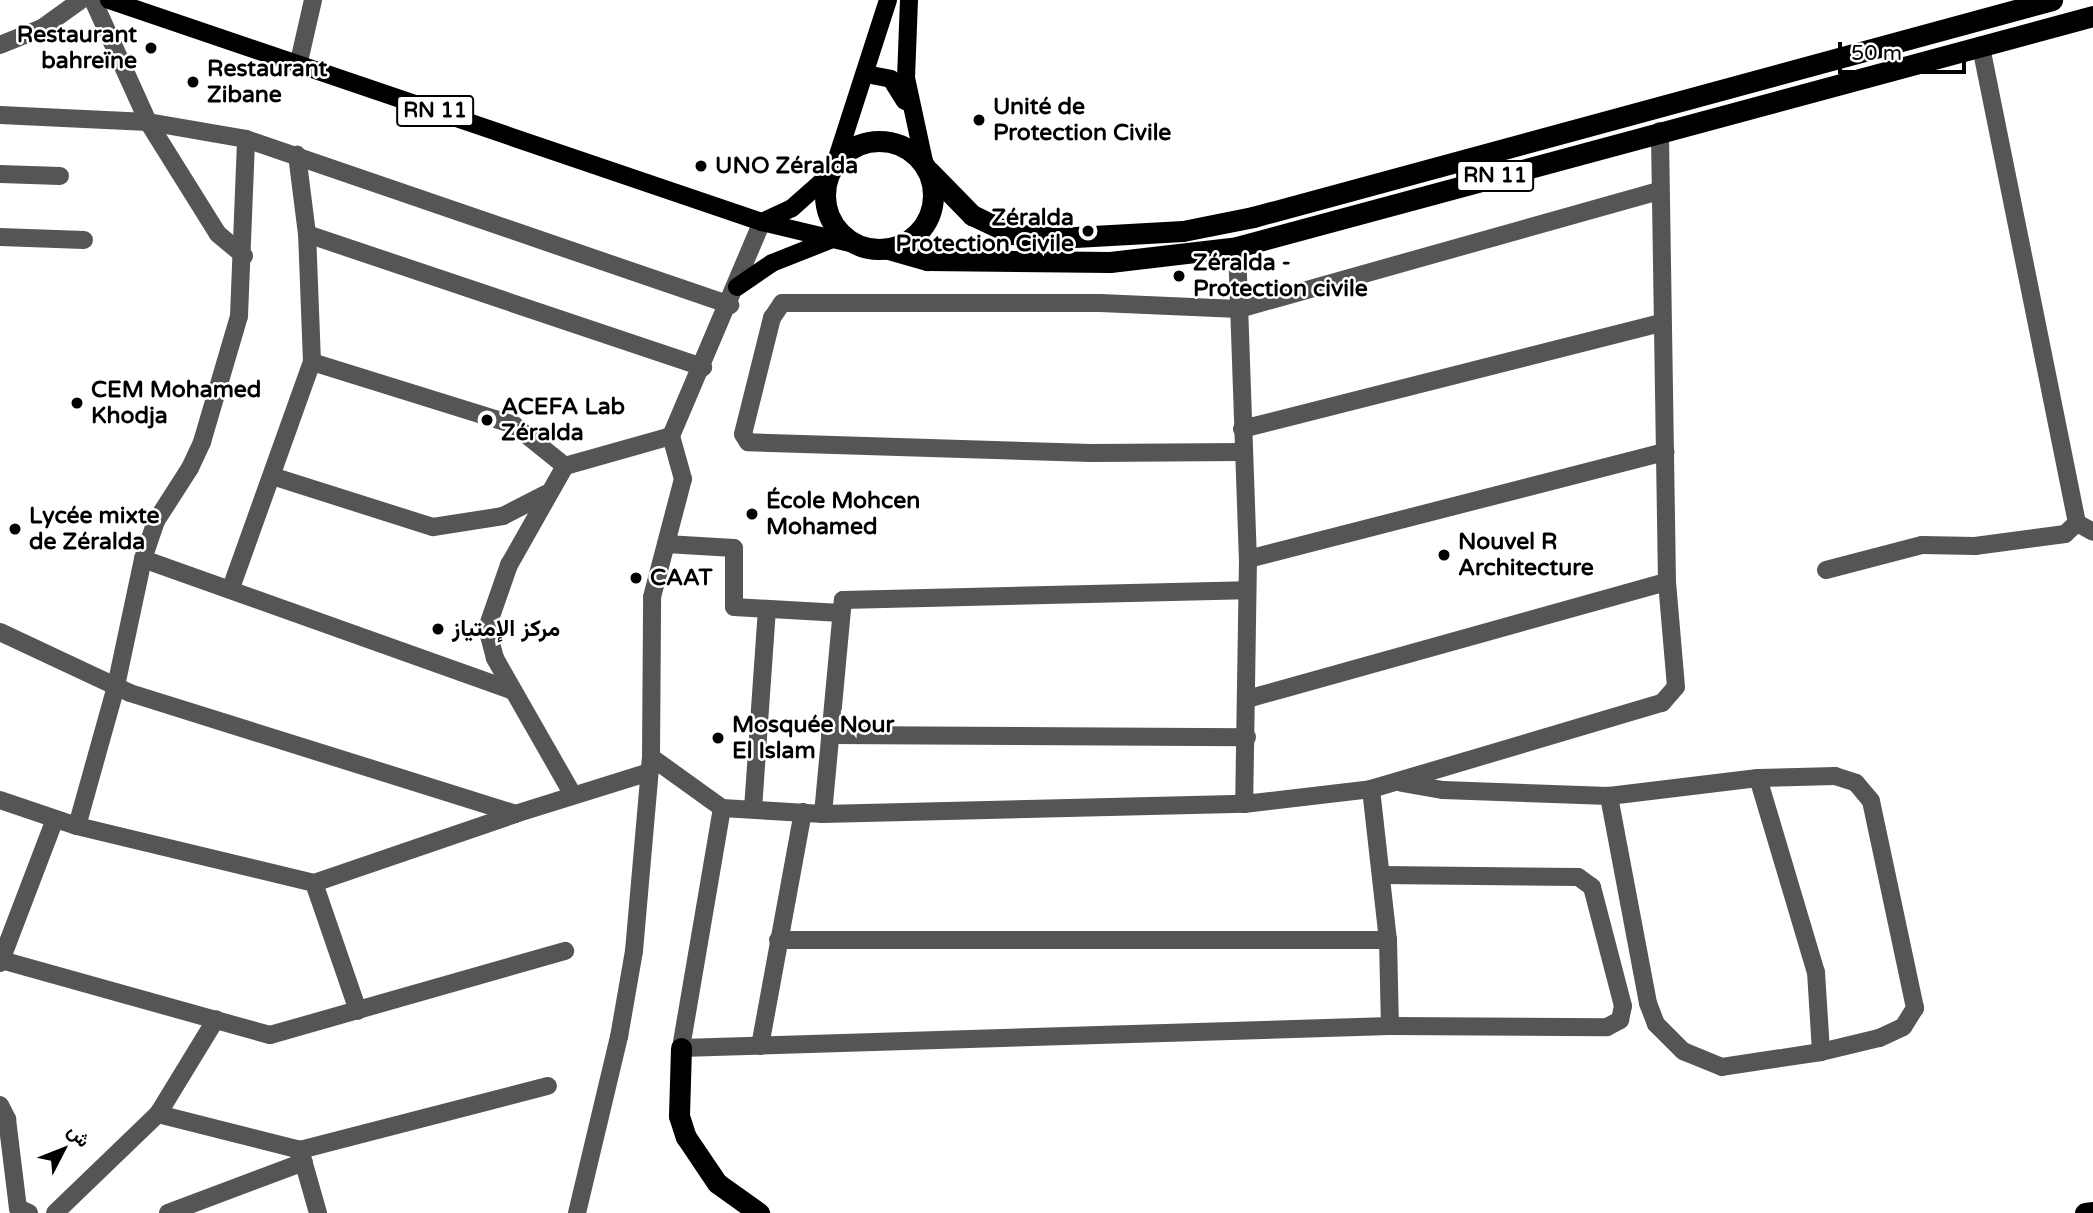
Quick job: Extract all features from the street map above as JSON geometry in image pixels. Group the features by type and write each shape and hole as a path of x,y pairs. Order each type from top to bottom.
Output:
{"highway":[{"name":"RN 11","path":"927,169 955,202 1013,233 1056,238 1183,231 1253,217 2052,0"},
{"name":"RN 11","path":"888,249 927,260 1110,262 1237,247 2093,16"},
{"path":"882,140 899,144 927,169 933,200 927,220 914,237 888,249 858,245 844,236 829,216 825,192 832,168 849,149 882,140"},
{"path":"681,1048 679,1116 686,1137 716,1183 759,1213"},
{"path":"2085,1213 2093,1212"}],"main road":[{"name":"RN 11","path":"109,0 762,222 858,245"},
{"path":"762,222 792,208 832,168 866,74 888,0"},
{"path":"909,0 904,56 912,120"},
{"path":"866,74 897,84 912,120 927,169"},
{"path":"737,287 772,263 832,239"}],"street":[{"path":"0,45 42,28 81,0"},
{"path":"93,0 148,122 218,234 244,256"},
{"path":"298,66 313,0"},
{"path":"1981,46 2077,523 2093,532"},
{"path":"0,115 148,122 246,139 730,305"},
{"path":"649,765 722,808 822,814 1244,804 1371,789 1670,697 1676,687 1667,582 1660,131"},
{"path":"77,826 116,686 143,559 156,521 202,442 239,316 244,256 246,139"},
{"path":"231,588 312,362 307,234 297,155"},
{"path":"0,174 60,176"},
{"path":"1244,452 1091,453 762,443 748,442 743,434 772,318 782,303 1100,303 1239,309 1660,191"},
{"path":"577,1213 619,1037 634,951 649,765 652,597 683,479 671,436 730,305 762,222"},
{"path":"307,234 703,366"},
{"path":"0,237 84,240"},
{"path":"1237,247 1248,559 1245,590 1247,737 1244,804"},
{"path":"1242,429 1662,324"},
{"path":"312,362 514,425 565,466"},
{"path":"573,795 495,658 487,628 509,565 565,466 671,436"},
{"path":"1248,559 1665,452"},
{"path":"272,476 433,527 503,516 549,492"},
{"path":"1826,570 1922,545 1975,546 2065,534 2077,523"},
{"path":"666,544 732,546 736,552 733,605 767,610 841,613"},
{"path":"143,559 231,588 513,691"},
{"path":"1247,699 1667,582"},
{"path":"822,814 843,600 851,597 1245,590"},
{"path":"753,809 767,610"},
{"path":"0,632 116,686 515,814"},
{"path":"831,735 1247,737"},
{"path":"0,800 77,826 314,883 573,795 649,765"},
{"path":"1397,782 1443,790 1609,796 1758,778 1835,776 1856,783 1871,801 1914,1008 1903,1027 1880,1038 1821,1052 1722,1068 1683,1051 1656,1024 1648,1003 1609,796"},
{"path":"1758,778 1816,972 1821,1052"},
{"path":"1371,789 1388,940 1390,1026"},
{"path":"722,808 681,1048 1390,1026 1607,1027 1620,1020 1623,1006 1592,887 1578,877 1381,875"},
{"path":"760,1046 803,813"},
{"path":"55,819 1,962 270,1035 565,951"},
{"path":"314,883 358,1011"},
{"path":"778,940 1388,940"},
{"path":"55,1213 158,1114 216,1019"},
{"path":"167,1213 302,1156 548,1086"},
{"path":"0,1105 7,1119 18,1208 29,1213"},
{"path":"158,1114 302,1156"},
{"path":"302,1156 318,1213"}],"place":[{"name":"Restaurant bahreïne","path":"151,48"},
{"name":"Restaurant Zibane","path":"193,82"},
{"name":"Unité de Protection Civile","path":"979,120"},
{"name":"UNO Zéralda","path":"701,166"},
{"name":"Zéralda Protection Civile","path":"1088,231"},
{"name":"Zéralda - Protection civile","path":"1179,276"},
{"name":"CEM Mohamed Khodja","path":"77,403"},
{"name":"ACEFA Lab Zéralda","path":"487,420"},
{"name":"École Mohcen Mohamed","path":"752,514"},
{"name":"Lycée mixte de Zéralda","path":"15,529"},
{"name":"Nouvel R Architecture","path":"1444,555"},
{"name":"CAAT","path":"636,578"},
{"name":"مركز الإمتياز","path":"438,629"},
{"name":"Mosquée Nour El Islam","path":"718,738"}]}
